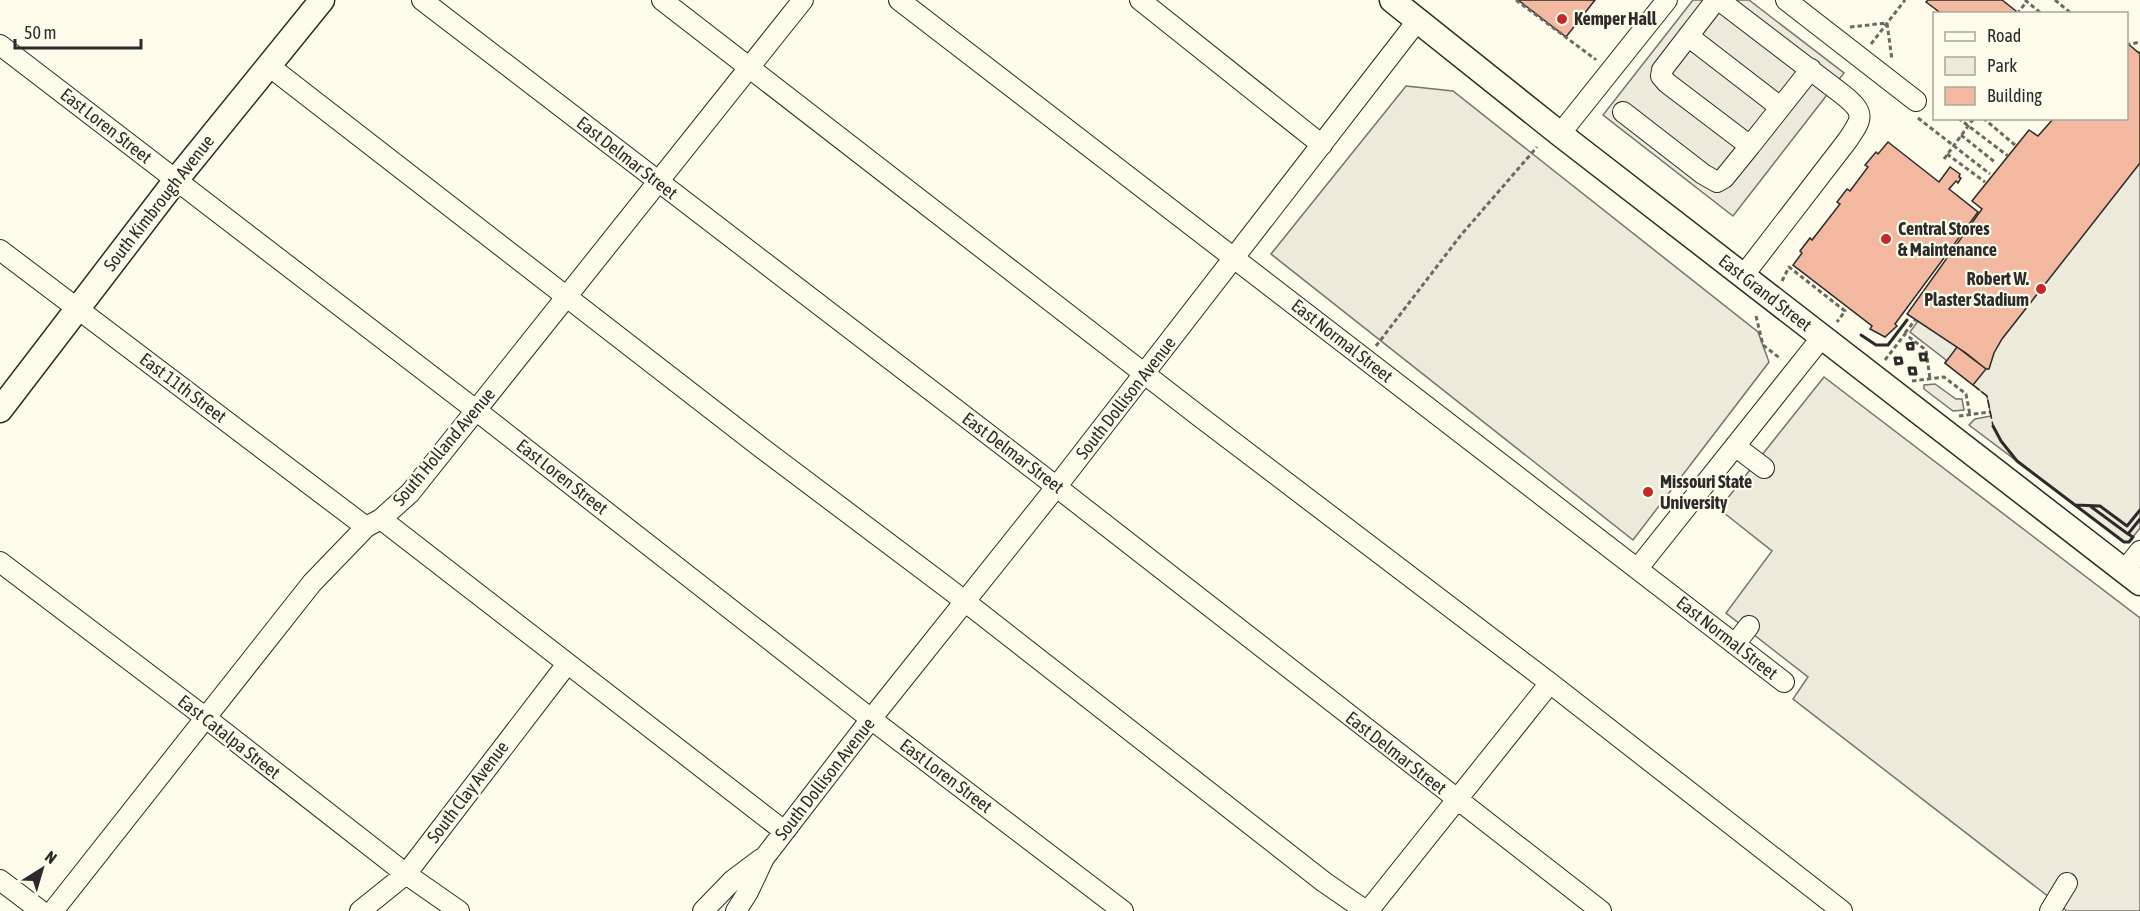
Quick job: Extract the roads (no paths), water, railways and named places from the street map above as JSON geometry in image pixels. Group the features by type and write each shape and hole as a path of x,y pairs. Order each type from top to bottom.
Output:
{"main road":[{"name":"South Kimbrough Avenue","path":"0,410 176,180 322,0"},
{"name":"East Grand Street","path":"1392,0 1743,276 1828,331 2132,577"}],"street":[{"name":"East Delmar Street","path":"422,0 1057,486 1602,911"},
{"path":"662,0 1550,683 1842,911"},
{"name":"South Holland Avenue","path":"52,911 312,583 374,523 410,494 802,0"},
{"name":"East Normal Street","path":"899,0 1784,682"},
{"path":"1140,0 1322,145"},
{"path":"1560,134 1667,0"},
{"path":"1743,276 1859,123 1859,112 1854,103 1718,0 1662,70 1661,76 1749,146"},
{"path":"1786,0 1917,110"},
{"name":"South Dollison Avenue","path":"736,911 764,858 784,831 1057,486 1418,20"},
{"path":"1688,36 1780,107"},
{"name":"East Loren Street","path":"0,45 477,411 871,719 1123,911"},
{"path":"269,66 965,602 1324,882 1367,911 1550,683"},
{"path":"1623,112 1703,174 1717,182 1724,178 1811,69"},
{"name":"East 11th Street","path":"0,250 76,308 567,664 784,831"},
{"path":"1638,568 1828,331"},
{"path":"1735,446 1764,468"},
{"path":"2132,577 2140,551"},
{"name":"East Catalpa Street","path":"0,562 206,718 406,874 459,911"},
{"path":"1735,644 1749,626"},
{"name":"South Clay Avenue","path":"360,911 406,874 567,664"},
{"name":"South Dollison Avenue","path":"703,911 733,880 764,858"},
{"path":"0,880 41,911"},
{"path":"2050,911 2067,883"}],"place":[{"name":"Kemper Hall","path":"1562,19"},
{"name":"Central Stores & Maintenance","path":"1886,239"},
{"name":"Robert W. Plaster Stadium","path":"2041,289"},
{"name":"Missouri State University","path":"1648,492"}]}
